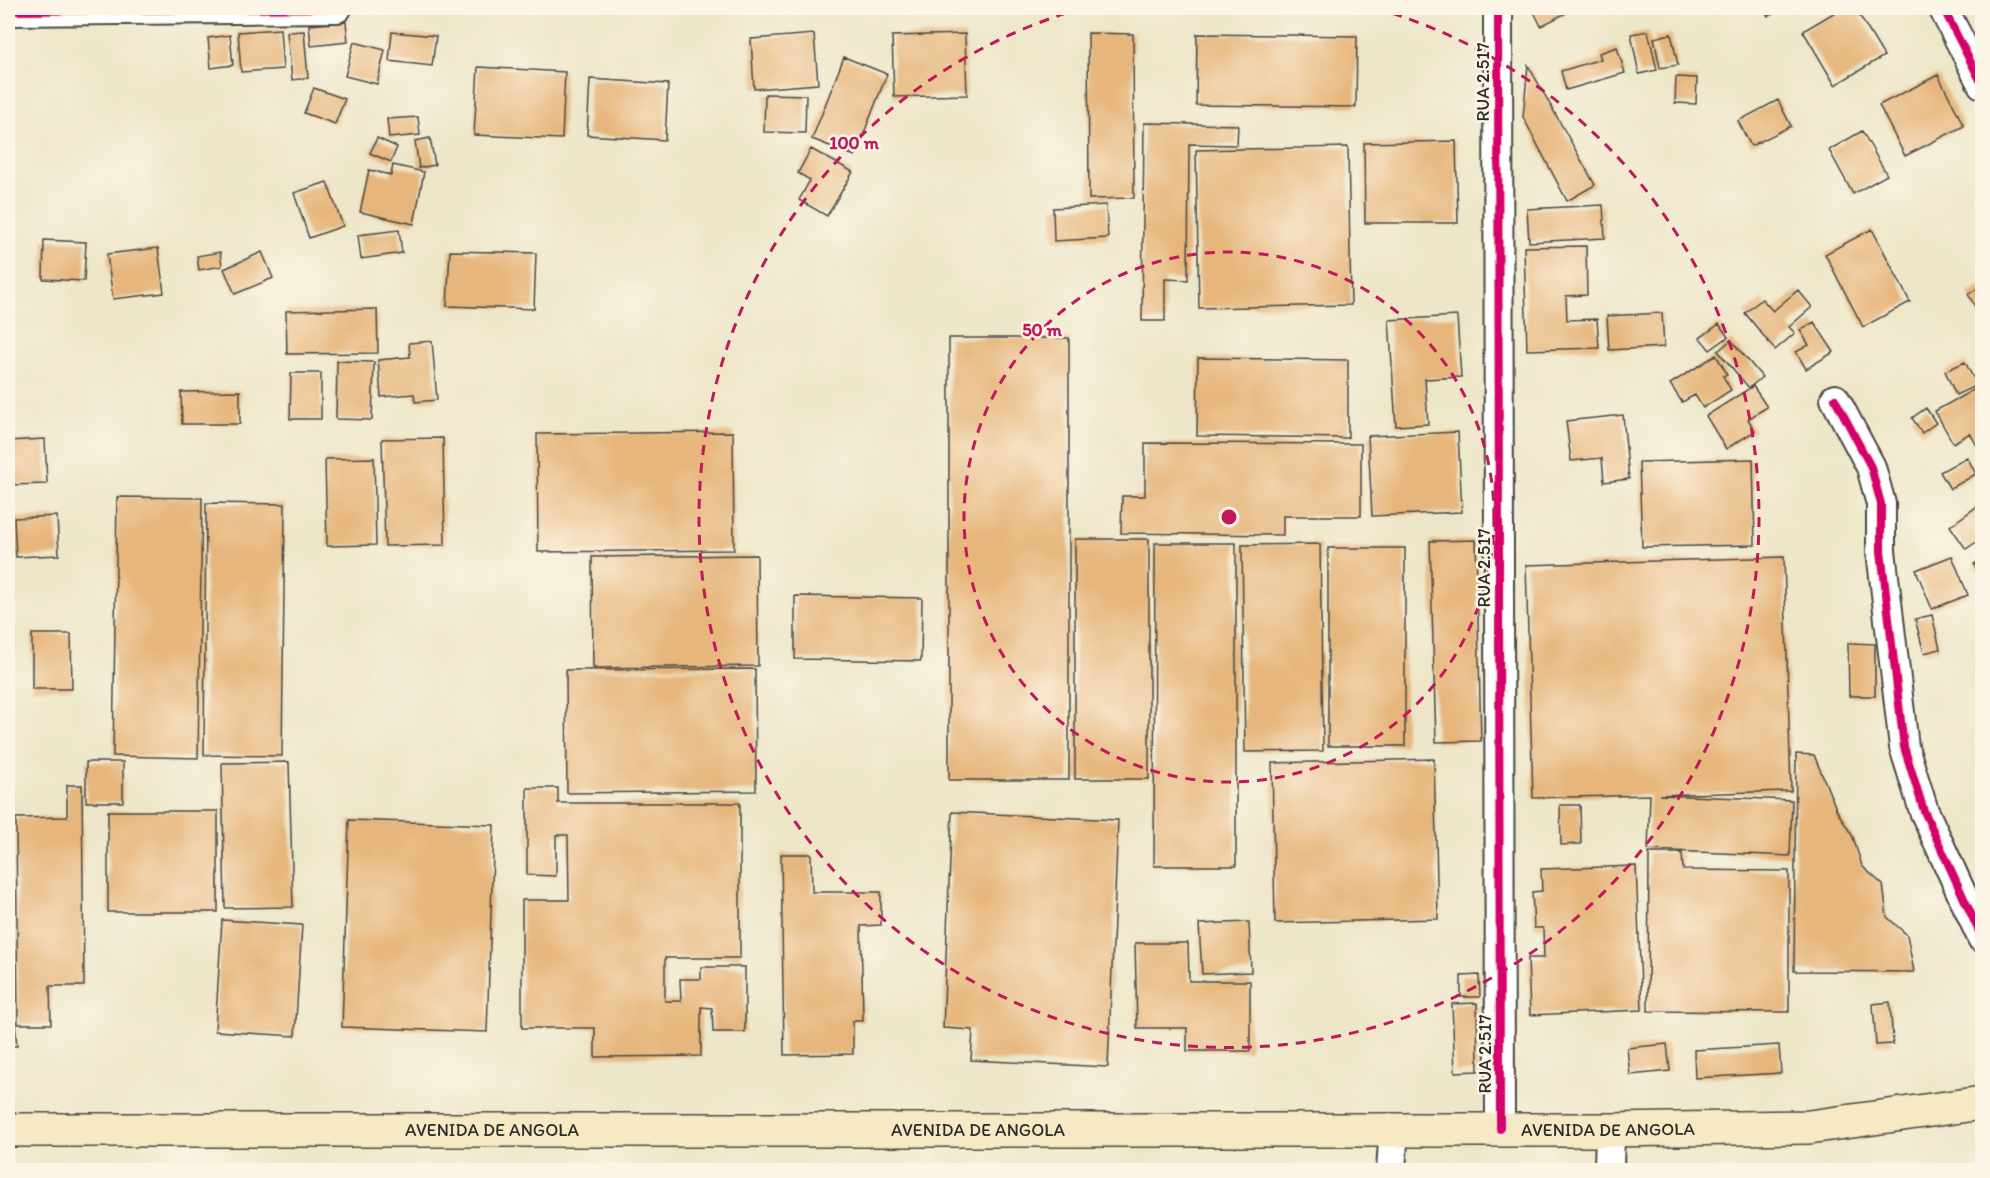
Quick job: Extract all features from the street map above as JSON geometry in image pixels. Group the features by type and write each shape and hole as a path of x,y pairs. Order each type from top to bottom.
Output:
{"main road":[{"name":"AVENIDA DE ANGOLA","path":"8,1130 1610,1130 1809,1126 1948,1110 1983,1103"}],"street":[{"path":"8,11 337,8"},
{"name":"RUA 2.517","path":"1498,8 1500,1129"},
{"path":"1943,8 1983,84"},
{"path":"1835,399 1871,467 1881,504 1881,551 1905,747 1924,811 1983,938"},
{"path":"1391,1170 1394,1129"},
{"path":"1609,1170 1610,1130"}],"building":[{"path":"1532,8 1566,8 1568,12 1541,26"},
{"path":"1764,8 1787,8 1768,16"},
{"path":"1842,8 1855,8 1884,56 1835,85 1803,31"},
{"path":"346,22 348,42 311,46 309,25"},
{"path":"280,29 283,69 241,72 238,32"},
{"path":"304,31 308,78 292,80 287,32"},
{"path":"1648,31 1657,70 1639,74 1631,34"},
{"path":"392,32 436,36 432,66 389,61"},
{"path":"1088,33 1133,34 1134,198 1089,199"},
{"path":"814,34 818,84 754,89 751,39"},
{"path":"965,34 967,95 894,97 892,36"},
{"path":"1197,34 1357,36 1356,107 1196,105"},
{"path":"1671,34 1678,65 1660,68 1654,38"},
{"path":"230,35 233,65 211,68 208,38"},
{"path":"354,42 385,50 377,84 345,76"},
{"path":"1617,47 1625,73 1566,90 1561,71 1601,59 1599,53"},
{"path":"844,57 887,74 855,156 812,139"},
{"path":"1528,65 1595,185 1567,201 1523,117"},
{"path":"478,67 565,72 562,139 474,135"},
{"path":"1938,75 1964,126 1905,156 1879,105"},
{"path":"1676,77 1697,78 1696,104 1675,103"},
{"path":"590,79 668,84 665,140 587,135"},
{"path":"314,88 345,99 335,124 304,113"},
{"path":"765,94 806,95 805,133 764,132"},
{"path":"1778,100 1791,126 1751,146 1738,121"},
{"path":"418,117 420,135 389,138 387,119"},
{"path":"1144,123 1238,125 1237,145 1189,144 1188,280 1165,279 1165,321 1142,321"},
{"path":"1862,131 1887,175 1853,194 1829,150"},
{"path":"377,138 397,147 391,162 370,153"},
{"path":"430,138 435,165 419,168 415,141"},
{"path":"1456,141 1458,223 1365,223 1364,143"},
{"path":"1348,147 1351,305 1199,308 1196,150"},
{"path":"811,149 853,172 827,216 799,200 810,180 798,173"},
{"path":"393,165 424,172 414,224 360,212 369,170 391,175"},
{"path":"327,182 343,226 309,238 294,193"},
{"path":"1106,205 1108,238 1054,241 1053,208"},
{"path":"1603,205 1605,238 1529,242 1527,209"},
{"path":"1872,229 1910,302 1863,327 1825,254"},
{"path":"399,230 402,253 361,259 358,235"},
{"path":"44,240 86,242 84,281 43,279"},
{"path":"1586,246 1587,295 1566,296 1567,320 1597,319 1599,348 1527,350 1524,247"},
{"path":"158,248 164,293 113,299 107,254"},
{"path":"450,251 536,253 534,309 447,306"},
{"path":"220,252 222,266 199,270 197,256"},
{"path":"262,252 273,278 235,294 224,269"},
{"path":"1982,286 1982,319 1968,294"},
{"path":"1798,290 1812,307 1789,327 1795,333 1775,350 1745,313 1762,299 1773,311"},
{"path":"377,309 378,353 287,354 286,311"},
{"path":"1662,313 1664,347 1609,350 1607,316"},
{"path":"1457,316 1461,377 1425,379 1428,424 1396,426 1389,320"},
{"path":"1814,322 1834,352 1806,369 1796,352 1809,345 1800,330"},
{"path":"1719,324 1728,337 1710,350 1700,338"},
{"path":"949,338 1069,338 1069,780 949,780"},
{"path":"1731,340 1762,377 1749,388 1718,351"},
{"path":"432,341 437,400 415,402 414,394 381,397 378,360 410,357 409,343"},
{"path":"1716,355 1727,374 1723,376 1731,390 1703,408 1695,395 1682,402 1670,384"},
{"path":"1198,358 1348,360 1348,438 1197,436"},
{"path":"337,361 374,362 372,420 336,419"},
{"path":"1965,362 1977,385 1956,395 1945,371"},
{"path":"291,373 321,373 321,419 290,419"},
{"path":"1982,385 1982,455 1970,433 1953,443 1935,411"},
{"path":"1753,386 1767,407 1748,419 1755,431 1726,449 1706,416"},
{"path":"240,391 240,424 182,424 181,392"},
{"path":"1926,408 1936,423 1922,433 1912,418"},
{"path":"1623,415 1629,479 1604,482 1602,458 1571,461 1566,421"},
{"path":"733,432 734,550 538,552 537,434"},
{"path":"1458,432 1462,512 1372,516 1368,436"},
{"path":"443,438 445,545 385,546 382,439"},
{"path":"45,439 47,484 8,485 8,441"},
{"path":"1145,443 1361,444 1361,516 1283,516 1283,535 1121,533 1122,496 1145,496"},
{"path":"1967,457 1976,474 1950,489 1940,472"},
{"path":"374,458 376,545 327,546 325,459"},
{"path":"1753,459 1755,545 1642,547 1639,462"},
{"path":"117,497 202,498 198,758 113,756"},
{"path":"206,503 285,504 282,756 204,755"},
{"path":"1982,503 1982,538 1966,549 1950,526"},
{"path":"57,516 59,555 16,557 14,518"},
{"path":"1075,539 1149,539 1149,779 1075,779"},
{"path":"1476,540 1481,741 1436,742 1430,541"},
{"path":"1155,543 1236,543 1236,866 1154,866"},
{"path":"1320,544 1323,751 1245,752 1242,545"},
{"path":"1328,548 1405,548 1405,746 1328,746"},
{"path":"757,555 758,666 593,668 592,557"},
{"path":"1952,556 1968,595 1932,609 1916,570"},
{"path":"1784,557 1791,791 1659,795 1792,800 1790,856 1648,850 1650,795 1533,798 1526,565"},
{"path":"1982,560 1982,581 1974,564"},
{"path":"795,596 922,598 921,661 795,659"},
{"path":"1932,615 1940,649 1924,653 1915,619"},
{"path":"32,634 71,634 72,689 32,689"},
{"path":"1848,643 1875,644 1875,696 1849,696"},
{"path":"755,669 756,791 567,793 566,670"},
{"path":"1979,694 1982,694 1982,709 1981,709"},
{"path":"1796,754 1814,755 1837,811 1853,837 1862,866 1883,885 1887,917 1907,935 1914,972 1794,971"},
{"path":"1434,759 1438,919 1275,923 1272,763"},
{"path":"86,762 123,762 123,802 86,802"},
{"path":"289,762 293,907 225,908 222,763"},
{"path":"67,785 82,785 84,986 50,986 51,1024 18,1024 16,818 67,817"},
{"path":"527,788 558,788 558,803 740,803 740,958 665,958 665,1001 681,1001 680,979 701,979 701,967 745,967 745,1032 713,1032 712,1008 701,1007 701,1056 595,1057 595,1028 522,1028 522,900 569,900 568,835 556,835 556,876 527,875"},
{"path":"1560,805 1580,805 1581,844 1561,845"},
{"path":"108,811 218,811 218,912 108,912"},
{"path":"952,812 1118,820 1108,1067 971,1060 973,1030 943,1028"},
{"path":"349,820 494,825 487,1032 342,1027"},
{"path":"1649,853 1682,853 1683,870 1789,871 1789,1012 1648,1011"},
{"path":"781,854 811,854 812,892 881,892 881,925 861,926 863,1021 853,1021 853,1054 784,1055"},
{"path":"1636,866 1642,1010 1530,1015 1528,958 1544,958 1543,928 1534,928 1532,892 1542,891 1541,869"},
{"path":"222,920 302,925 295,1036 215,1031"},
{"path":"1249,922 1251,972 1202,974 1199,924"},
{"path":"1135,943 1188,943 1189,981 1250,981 1250,1051 1187,1051 1187,1028 1137,1028"},
{"path":"8,947 17,1046 8,1046"},
{"path":"1479,975 1480,997 1461,997 1461,976"},
{"path":"1890,1002 1893,1044 1876,1045 1873,1004"},
{"path":"1477,1003 1478,1071 1455,1072 1452,1004"},
{"path":"1667,1044 1670,1071 1630,1075 1627,1048"},
{"path":"1779,1045 1781,1073 1695,1078 1694,1050"}],"cycle path":[{"path":"8,11 337,8"},
{"path":"1498,8 1500,1129"},
{"path":"1943,8 1982,84"},
{"path":"1835,399 1871,467 1881,504 1881,551 1904,747 1924,811 1982,938"}]}
